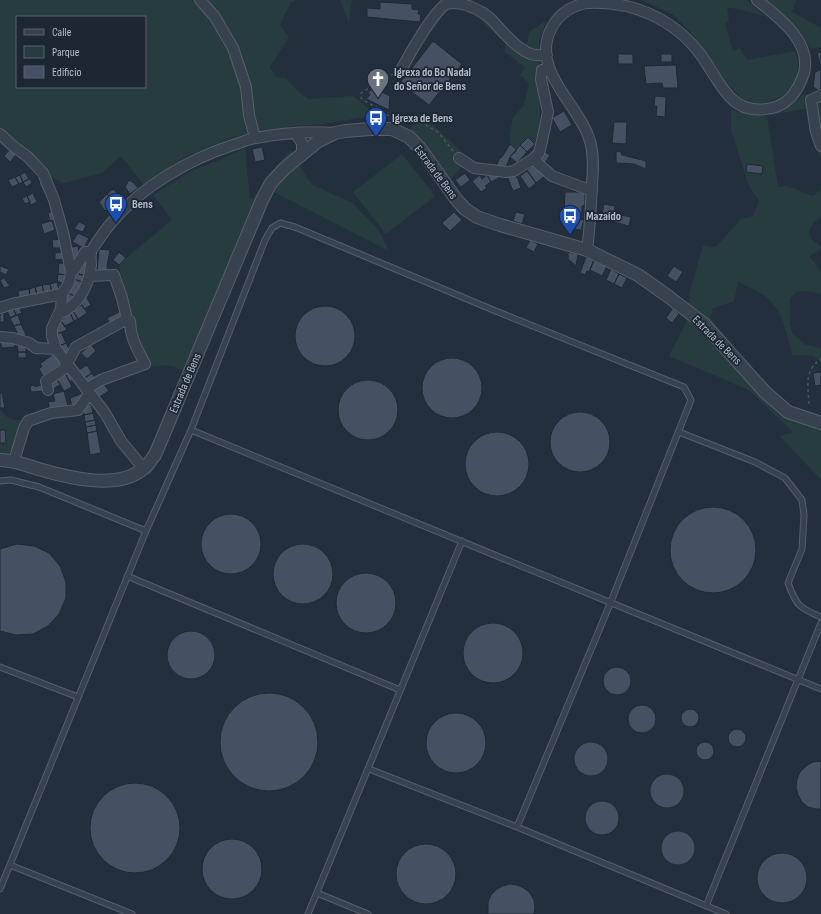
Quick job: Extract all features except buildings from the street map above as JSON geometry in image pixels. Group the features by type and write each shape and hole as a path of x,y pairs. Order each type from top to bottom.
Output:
{"street":[{"path":"200,0 215,17 233,48 246,87 249,115 255,138"},
{"path":"587,250 591,222 593,157 585,130 549,68 546,55 546,46 548,34 553,25 569,9 595,1 614,0 639,6 659,16 689,40 734,100 748,109 762,110 777,106 789,100 795,93 802,80 805,68 803,52 797,38 787,26 757,0"},
{"path":"401,70 411,52 434,18 447,3 456,1 466,1 489,17 512,42 531,54 546,55"},
{"path":"459,158 474,168 506,172 514,172 533,159 538,153 542,141 548,112 541,79 542,70 549,68"},
{"path":"795,93 811,100"},
{"path":"811,100 821,95"},
{"path":"811,100 816,132 821,146"},
{"name":"Estrada de Bens","path":"144,469 155,455 262,200 271,183 302,153 314,137 370,129 392,129 409,137 420,148 456,199 465,209 477,217 587,250 638,275 704,324 765,392 788,412 821,423"},
{"path":"0,134 32,160 43,173 54,200 63,232 71,272 69,283 62,294 59,314 52,328 52,336 56,349 105,413 122,442 144,469 122,478 85,480 65,477 14,461 0,460"},
{"path":"296,134 302,143 302,153"},
{"path":"59,314 68,310 75,304 82,294 89,280 91,264 90,253 106,229 117,215 131,202 159,181 184,165 211,152 255,138 296,134 314,137"},
{"path":"533,159 552,176 592,191"},
{"path":"71,272 76,269 85,252 90,253"},
{"path":"14,461 24,428 28,420 51,413 78,410 88,392 101,380 145,364 133,341 130,321 127,320 122,298 114,275 89,276"},
{"path":"0,308 12,304 62,294"},
{"path":"0,301 12,304"},
{"path":"48,390 46,381 64,369 76,347 127,320"},
{"path":"0,337 13,338 29,343 36,348 56,349"}],"lane":[{"path":"0,889 146,531 191,430 265,240 272,228 280,223 295,227 684,388 691,400 610,604 517,827"},
{"path":"191,430 821,690"},
{"path":"678,432 755,462 785,478 802,500 804,515 802,549 788,583 794,600 806,611 821,617"},
{"path":"0,481 11,480 39,487 146,531"},
{"path":"308,914 462,541"},
{"path":"128,576 400,690"},
{"path":"706,906 821,623"},
{"path":"0,666 78,697"},
{"path":"369,769 517,827 726,914"},
{"path":"10,865 132,914"},
{"path":"317,893 368,914"}],"path":[{"path":"387,116 384,111 368,104 361,98 361,93 401,70"},
{"path":"809,404 809,371 814,364 821,359"}],"green space":[{"path":"0,0 296,0 291,2 280,25 289,37 270,67 276,77 286,78 299,92 309,99 353,96 377,115 324,124 291,126 285,130 264,131 240,135 186,156 144,185 121,156 102,173 64,183 50,177 31,154 0,128"},
{"path":"340,0 352,0 349,23"},
{"path":"452,0 472,0 523,46 527,44 529,32 547,20 539,40 540,120 535,144 528,137 517,150 510,144 510,132 513,118 524,105 529,83 520,75 525,67 504,52 506,44 464,5 454,10"},
{"path":"641,0 747,0 763,15 727,7 729,21 725,23 733,51 740,48 747,60 795,51 799,65 794,84 781,97 759,105 743,100 725,81 702,46 687,28 672,14"},
{"path":"765,0 796,0 792,12 821,28 821,47 811,49 800,33"},
{"path":"821,91 821,159 814,144 808,108 767,116 790,106 805,93 811,97"},
{"path":"731,110 767,116 778,187 787,186 813,196 821,190 821,217 814,222 809,230 811,239 821,247 821,249 810,256 821,273 821,295 814,292 798,291 790,298 790,326 793,334 806,345 821,348 821,362 813,356 792,355 785,328 776,308 761,294 738,282 734,301 712,309 711,319 769,388 794,408 821,418 821,480 780,436 793,432 749,390 669,356 686,323 690,291 703,245 716,247 741,219 753,216 759,201 749,186 731,130"},
{"path":"420,117 438,129 469,160 450,180 426,144 410,129"},
{"path":"245,148 250,199 255,197 264,180 291,150 311,184 352,203 378,229 389,251 274,192 150,476 144,461 184,371 168,365 148,367 127,309 119,265 172,220 153,195 193,170"},
{"path":"402,154 435,196 386,234 353,192"},
{"path":"0,409 10,419 24,420 8,465 0,466"}],"place":[{"name":"Igrexa do Bo Nadal do Señor de Bens","path":"378,98"},
{"name":"Igrexa de Bens","path":"376,138"},
{"name":"Bens","path":"116,224"},
{"name":"Mazaído","path":"570,236"}]}
